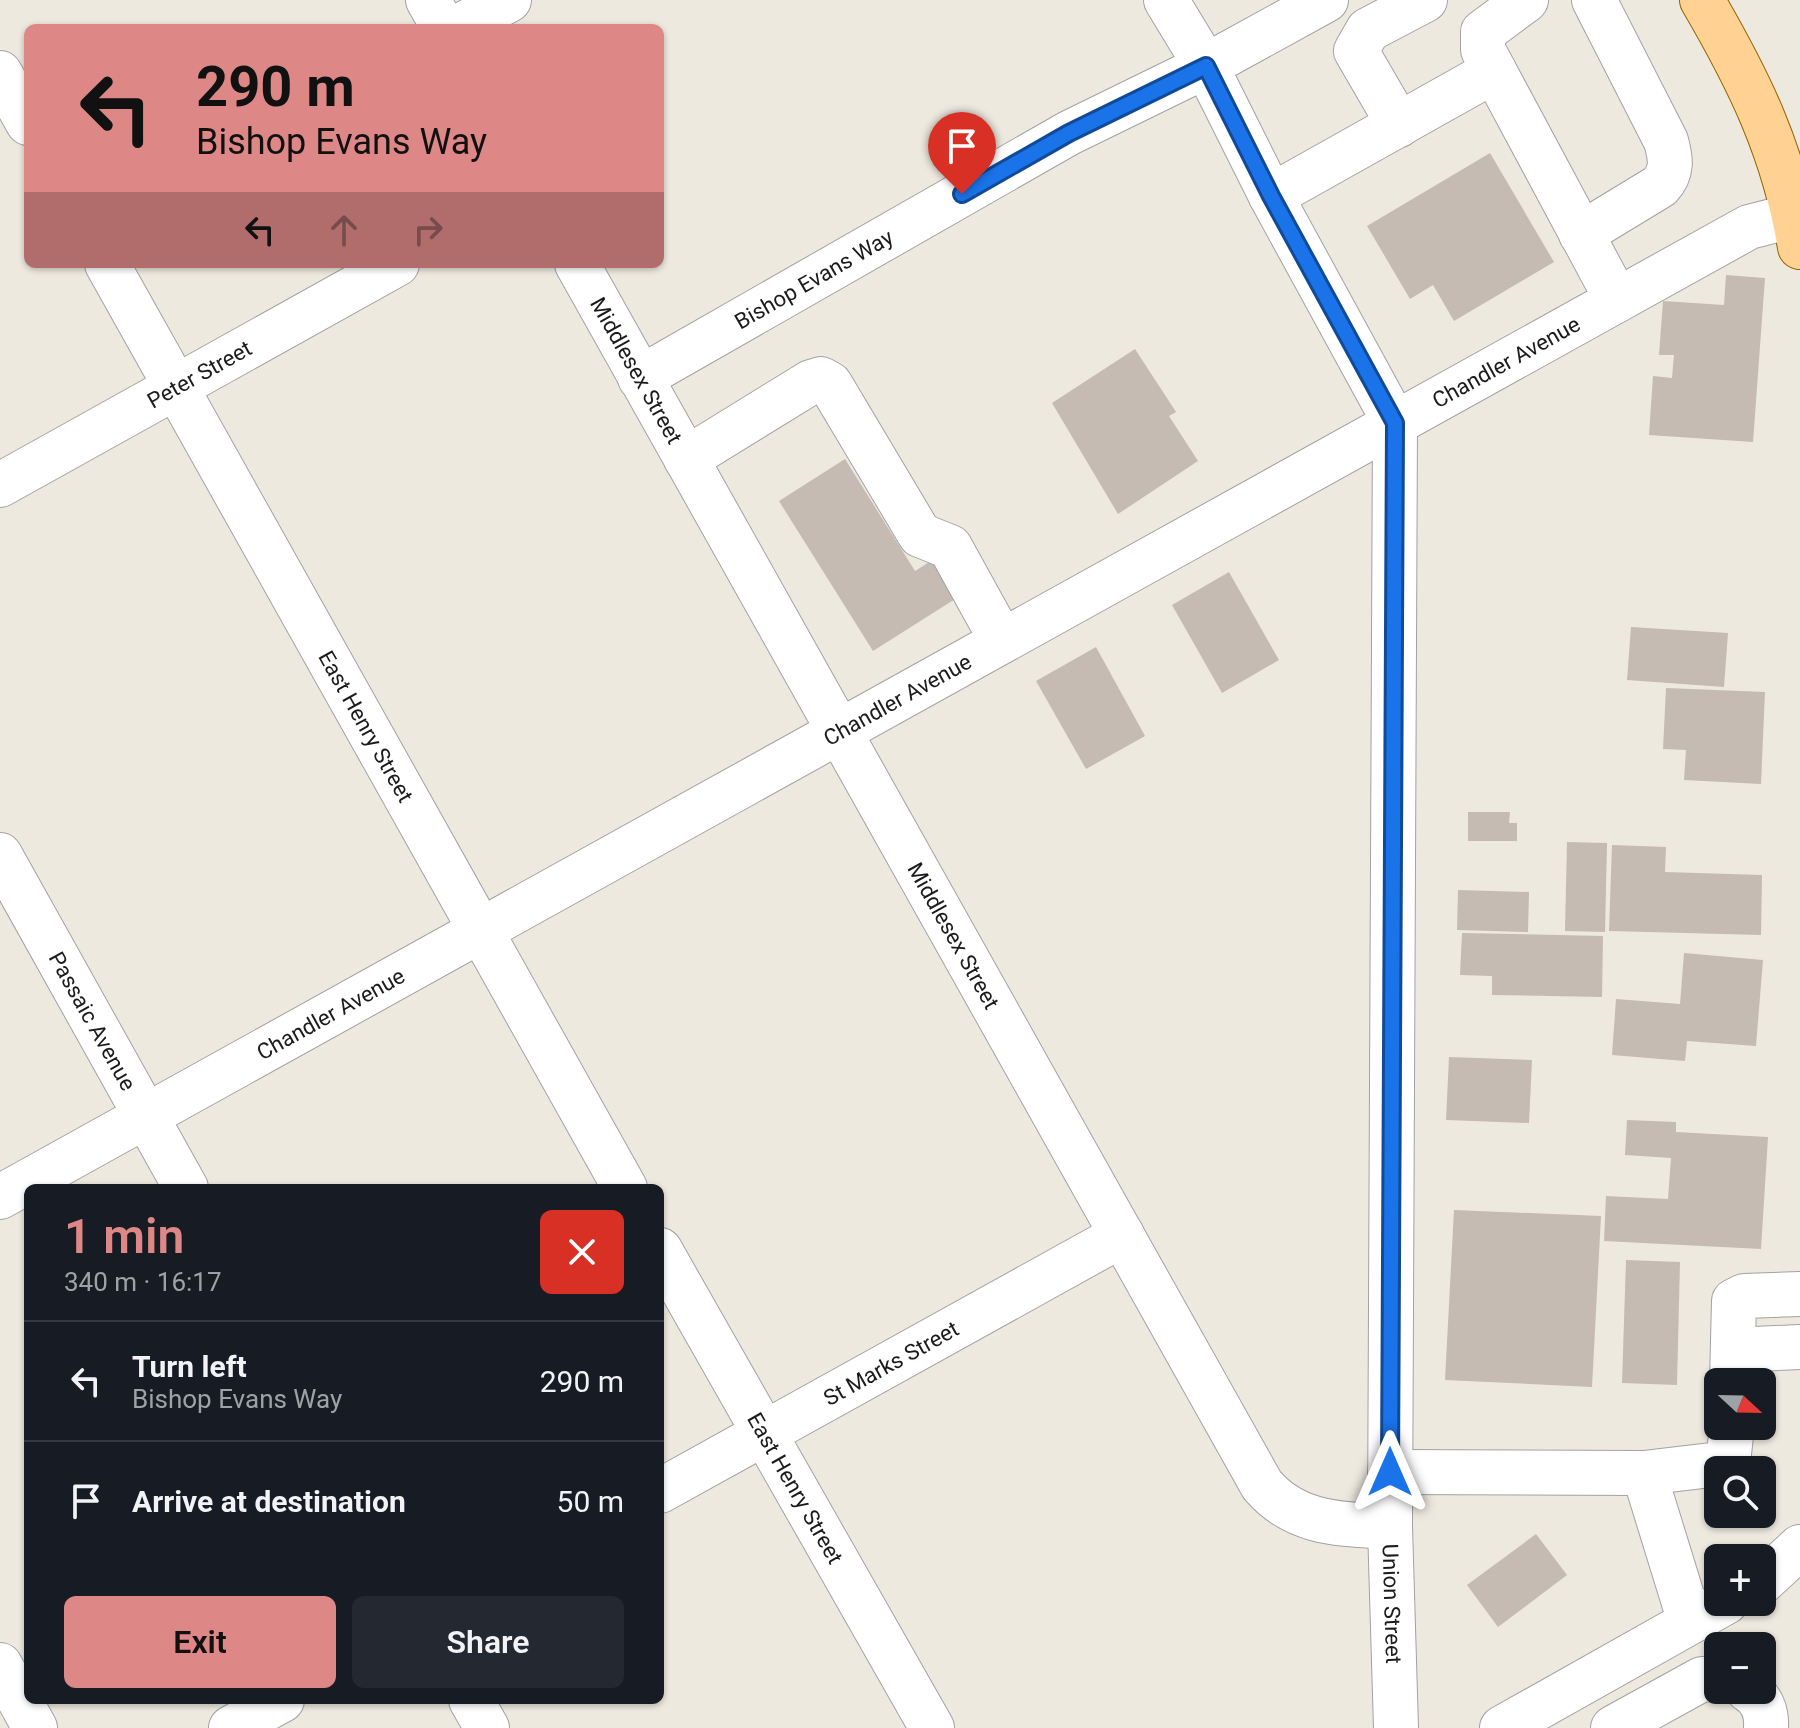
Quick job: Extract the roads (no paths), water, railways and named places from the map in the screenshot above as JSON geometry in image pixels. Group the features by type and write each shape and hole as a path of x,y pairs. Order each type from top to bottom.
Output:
{"main road":[{"path":"1702,0 1750,82 1798,225"}],"street":[{"path":"428,0 442,24"},
{"path":"464,24 509,0"},
{"name":"Union Street","path":"1166,0 1206,66 1271,196 1395,423 1390,1527 1396,1728"},
{"name":"Bishop Evans Way","path":"640,378 1069,133 1206,66 1326,0"},
{"path":"1399,125 1356,51 1368,30 1425,0"},
{"path":"1581,234 1660,186 1667,179 1671,162 1666,141 1594,0"},
{"path":"1504,7 1483,32 1483,50 1617,300"},
{"path":"1271,196 1494,71"},
{"path":"0,73 24,116"},
{"name":"Chandler Avenue","path":"0,1197 1749,227 1798,225"},
{"name":"East Henry Street","path":"109,268 623,1184"},
{"name":"Peter Street","path":"0,485 390,268"},
{"name":"Middlesex Street","path":"579,268 1262,1485 1273,1498 1312,1519 1390,1527"},
{"path":"686,459 811,382 821,379 830,384 920,535 950,547 1002,641"},
{"name":"Passaic Avenue","path":"0,855 184,1184"},
{"name":"St Marks Street","path":"664,1489 1122,1235"},
{"name":"East Henry Street","path":"664,1257 932,1728"},
{"path":"1800,1294 1744,1296 1734,1301 1732,1366 1800,1347"},
{"path":"1390,1472 1644,1473 1728,1463 1732,1440"},
{"path":"1644,1473 1704,1603"},
{"path":"1776,1569 1800,1547"},
{"path":"1502,1728 1704,1614"},
{"path":"0,1665 35,1728"},
{"path":"1613,1728 1704,1679"},
{"path":"231,1728 275,1704"},
{"path":"473,1704 487,1728"},
{"path":"1761,1704 1766,1715 1766,1728"}]}
